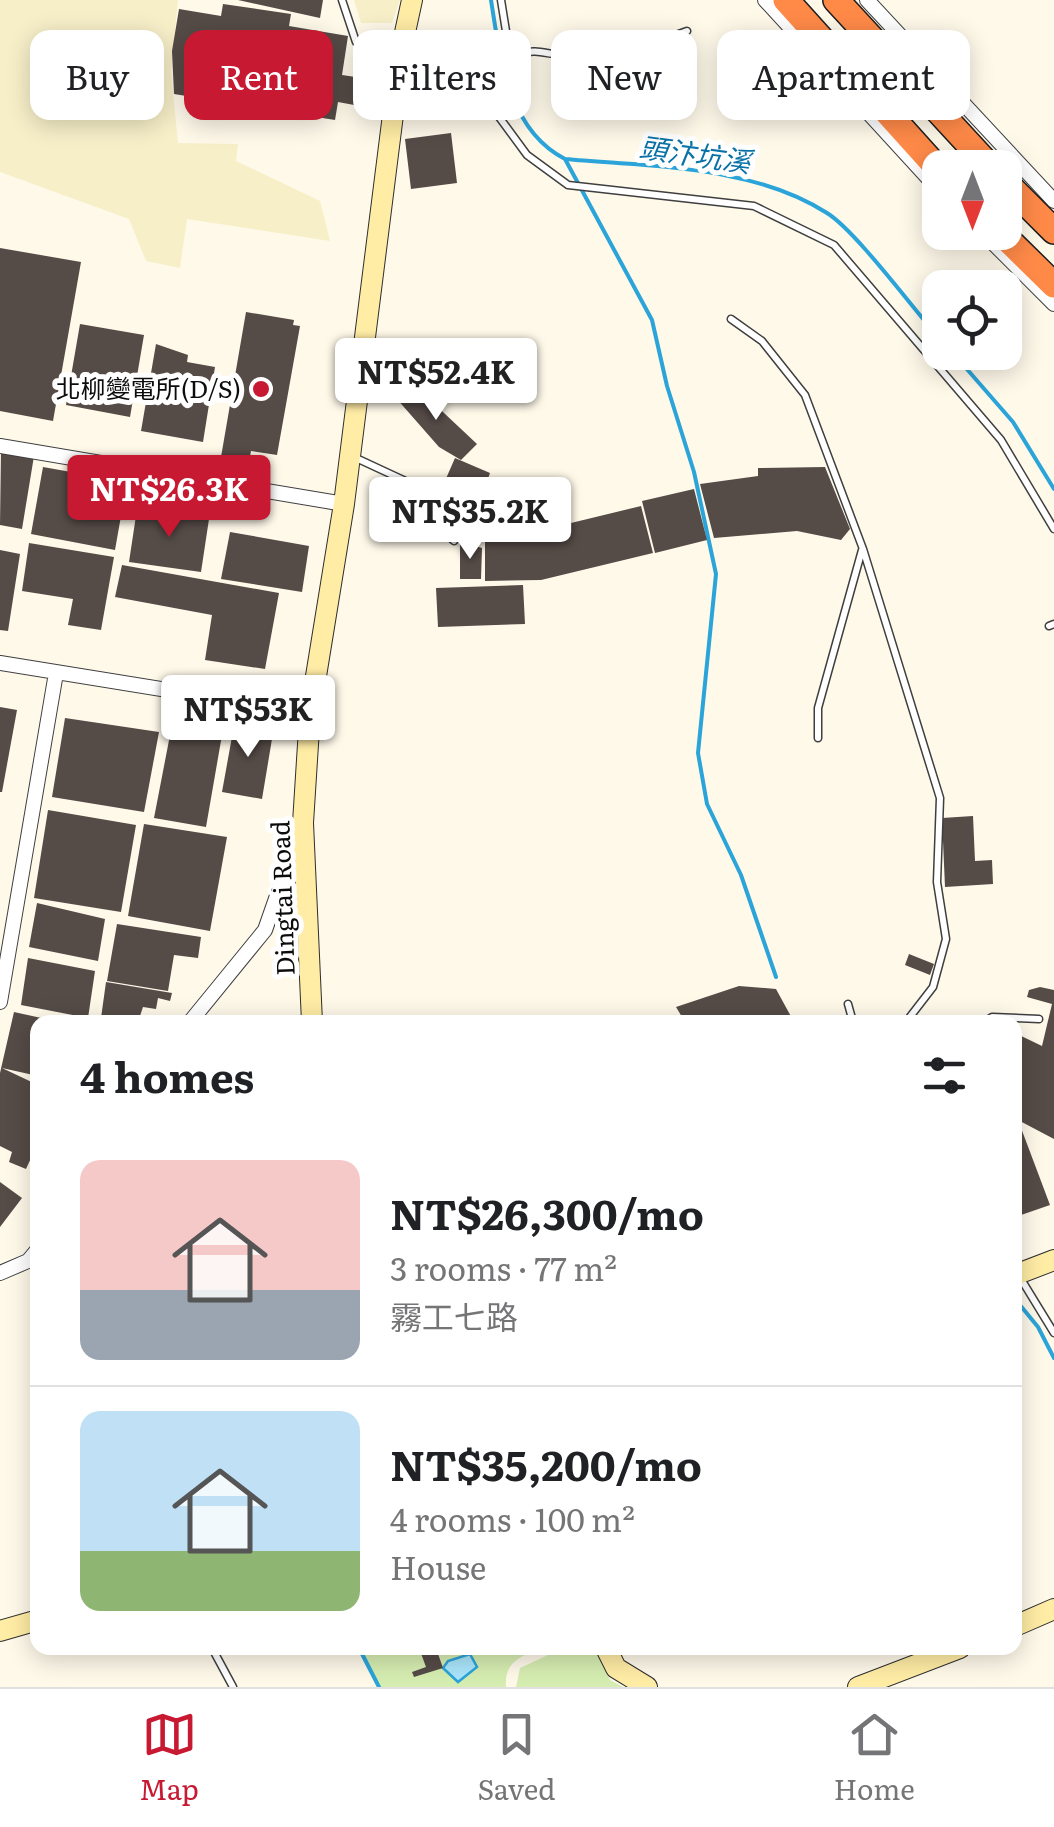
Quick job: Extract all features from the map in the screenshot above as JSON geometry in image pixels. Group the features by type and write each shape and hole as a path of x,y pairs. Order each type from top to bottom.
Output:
{"highway":[{"path":"786,0 922,151"},
{"path":"836,0 974,150"},
{"path":"1022,199 1054,231"},
{"path":"1018,250 1054,285"}],"street":[{"name":"Dingtai Road","path":"406,30 412,0"},
{"path":"765,0 922,171"},
{"path":"867,0 1054,201"},
{"name":"Dingtai Road","path":"312,1015 303,823 310,712 344,504 392,120"},
{"path":"1000,250 1054,304"},
{"path":"0,446 344,504"},
{"path":"0,663 310,712"},
{"path":"0,1002 56,673"},
{"path":"196,1015 264,930 303,823"},
{"path":"0,1273 30,1259"},
{"path":"1022,1272 1054,1260"},
{"path":"1022,1623 1054,1609"},
{"path":"0,1631 30,1622"},
{"path":"610,1655 616,1668 647,1687"},
{"path":"858,1687 942,1655"}],"lane":[{"path":"342,0 353,33"},
{"path":"501,0 506,30"},
{"path":"501,120 526,155 568,185 754,206 834,244 1002,440 1054,529"},
{"path":"731,319 762,340 805,395 863,549 940,798 937,882 946,939 934,987 912,1015"},
{"path":"350,456 427,491 428,518 454,541"},
{"path":"818,738 818,708 863,549"},
{"path":"848,1004 852,1015"},
{"path":"1022,1018 1039,1019"},
{"path":"1022,1282 1054,1333"},
{"path":"216,1655 233,1687"}],"shaded area":[{"path":"0,0 178,0 171,71 178,143 238,144 236,161 320,201 330,241 187,219 180,268 146,261 129,219 0,172"},
{"path":"354,0 400,0 392,23 361,23"}],"green space":[{"path":"364,1655 526,1655 511,1666 506,1687 381,1687"},
{"path":"548,1655 599,1655 610,1680 623,1687 516,1687 520,1668"}],"water":[{"path":"471,1655 477,1667 458,1682 443,1668 448,1661"}],"building":[{"path":"238,0 323,0 320,18"},
{"path":"223,4 291,14 289,26 313,30 184,30 184,96 174,94 172,51 179,9 221,16"},
{"path":"333,33 348,36 342,75 353,77 353,105 338,102 335,120"},
{"path":"451,133 457,183 411,189 405,139"},
{"path":"0,248 81,262 53,421 0,411"},
{"name":"北柳變電所(D/S)","path":"246,312 294,320 293,325 300,326 277,455 251,451 249,462 221,457"},
{"path":"80,324 144,335 130,417 66,405"},
{"path":"156,344 188,355 187,362 215,367 203,442 141,431"},
{"path":"411,382 477,444 461,460 439,447 396,398"},
{"path":"1,450 34,456 22,529 0,525"},
{"path":"455,458 490,473 485,487 528,487 527,524 569,514 571,523 641,506 653,553 541,580 485,581 485,536 443,518 452,494 441,490"},
{"path":"43,467 127,482 115,550 31,534"},
{"path":"825,467 850,529 841,540 797,531 714,538 700,484 758,476 758,468"},
{"path":"694,489 707,540 655,553 642,501"},
{"path":"137,509 209,519 201,572 129,562"},
{"path":"230,532 309,546 302,592 221,579"},
{"path":"460,541 482,548 481,579 460,579"},
{"path":"29,543 114,557 101,630 68,625 73,599 22,591"},
{"path":"0,550 20,554 8,631 0,630"},
{"path":"122,565 279,593 265,669 205,660 212,615 115,597"},
{"path":"523,585 525,624 438,627 436,588"},
{"path":"176,704 226,712 206,827 154,818"},
{"path":"0,707 17,710 2,792 0,792"},
{"path":"65,718 159,732 144,812 52,797"},
{"path":"235,720 274,727 262,799 222,792"},
{"path":"48,810 136,825 121,912 34,898"},
{"path":"973,816 975,861 992,860 993,884 945,887 942,818"},
{"path":"144,824 227,837 210,931 128,916"},
{"path":"37,903 105,919 98,961 29,947"},
{"path":"117,924 201,937 198,958 174,955 168,991 107,981"},
{"path":"909,954 934,964 930,975 905,965"},
{"path":"28,958 95,971 88,1015 21,1005"},
{"path":"106,982 172,993 170,1001 158,998 156,1009 143,1007 140,1015 101,1015"},
{"path":"739,986 776,989 790,1015 681,1015 676,1007"},
{"path":"1029,990 1054,990 1054,1139 1022,1122 1022,1036 1042,1046 1052,1004 1027,997"},
{"path":"14,1012 30,1016 30,1074 2,1068 30,1081 30,1160 26,1169 9,1162 12,1152 0,1146 0,1073"},
{"path":"1022,1131 1050,1205 1022,1215"},
{"path":"0,1182 22,1198 0,1227"},
{"path":"422,1655 438,1655 443,1668 414,1677 412,1672 426,1667"}],"waterway":[{"name":"頭汴坑溪","path":"491,0 510,90 531,130 546,146 565,159 700,171 767,185 798,197 839,222 922,317"},
{"path":"565,159 652,320 667,386 694,472 716,574 698,753 707,804 741,875 776,977"},
{"name":"頭汴坑溪","path":"968,370 1013,422 1054,489"},
{"path":"1022,1308 1038,1327 1054,1358"},
{"path":"363,1655 379,1687"}],"place":[{"name":"北柳變電所(D/S)","path":"261,389"}]}
